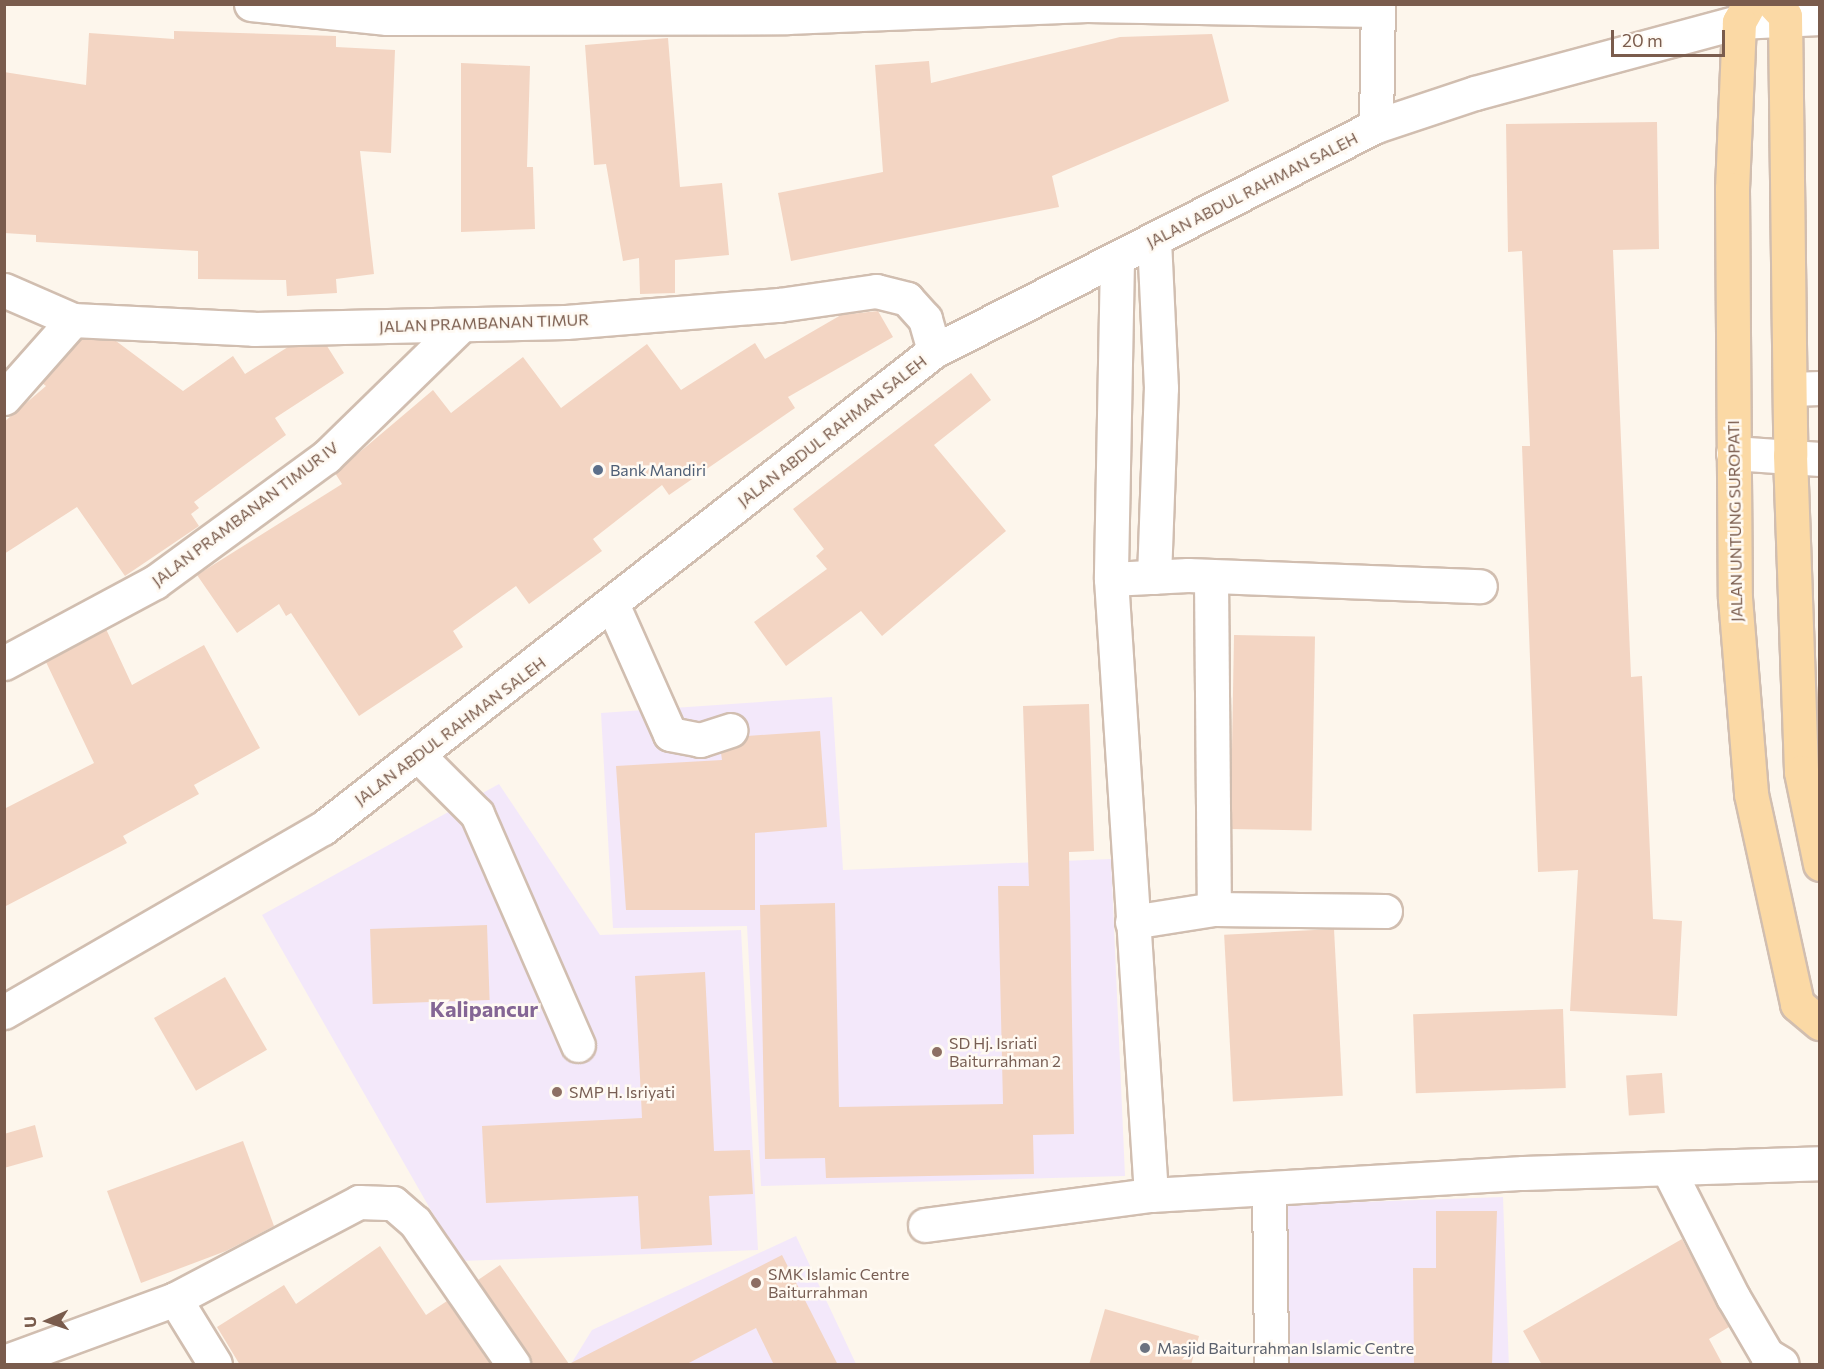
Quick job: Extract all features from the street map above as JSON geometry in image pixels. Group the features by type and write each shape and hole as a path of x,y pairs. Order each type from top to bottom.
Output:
{"main road":[{"path":"1780,10 1805,389 1808,671 1801,772 1820,864"},
{"name":"JALAN UNTUNG SUROPATI","path":"1744,13 1732,189 1735,598 1751,794 1797,1004 1820,1023"}],"street":[{"path":"251,4 387,18 787,17 1087,4 1378,7 1376,126"},
{"name":"JALAN ABDUL RAHMAN SALEH","path":"4,1012 304,840 419,756 613,606 934,351 1376,126 1475,93 1744,13 1780,10 1820,18"},
{"path":"1154,239 1161,388 1154,577"},
{"path":"1117,259 1111,579 1151,1195"},
{"name":"JALAN PRAMBANAN TIMUR","path":"4,290 73,320 254,329 459,327 779,305 876,291 907,299 924,319 934,351"},
{"path":"4,398 73,320"},
{"name":"JALAN PRAMBANAN TIMUR IV","path":"4,663 155,582 326,457 459,327"},
{"path":"1734,453 1805,457"},
{"path":"1111,579 1211,578 1480,586"},
{"path":"1211,578 1214,909"},
{"path":"613,606 670,734 700,740 730,730"},
{"path":"419,756 477,814 578,1045"},
{"path":"1132,922 1214,909 1385,911"},
{"path":"925,1225 1151,1195 1820,1163"},
{"path":"1668,1169 1733,1297 1767,1354 1782,1365"},
{"path":"1269,1189 1271,1365"},
{"path":"4,1362 174,1299 359,1202 393,1203 415,1222 513,1365"},
{"path":"174,1299 215,1365"}],"shaded area":[{"name":"SD Hj. Isriati Baiturrahman 2","path":"832,697 843,870 1111,859 1125,1176 761,1186 747,926 613,928 601,713"},
{"name":"SMP H. Isriyati","path":"499,784 600,935 741,930 758,1250 460,1261 262,915"},
{"path":"1503,1197 1509,1364 1282,1364 1276,1205"},
{"name":"SMK Islamic Centre Baiturrahman","path":"796,1236 856,1364 571,1364 592,1330"}],"building":[{"path":"174,31 336,36 336,47 395,50 391,153 360,151 374,274 336,279 337,293 287,296 286,280 198,279 198,251 36,242 36,235 4,233 4,72 86,85 89,33 174,39"},
{"path":"1212,34 1229,101 1052,176 1059,207 791,261 778,193 883,172 875,65 929,61 931,83 1120,37"},
{"path":"668,38 680,187 722,183 729,255 675,260 675,293 640,294 639,258 623,261 606,164 594,165 585,45"},
{"path":"461,63 530,66 527,167 533,167 535,229 461,232"},
{"path":"1657,122 1659,249 1613,250 1631,677 1642,676 1653,919 1682,921 1677,1016 1570,1011 1578,870 1538,872 1522,446 1530,446 1522,251 1508,252 1506,124"},
{"path":"878,311 893,337 788,397 795,408 669,495 662,485 593,539 602,551 529,604 516,586 453,631 463,647 359,716 291,613 286,616 279,604 237,633 197,575 342,484 335,473 433,390 451,413 523,357 561,408 647,344 681,390 755,343 765,359 841,315"},
{"path":"81,339 116,341 183,391 233,356 245,374 288,347 327,346 344,373 275,418 286,435 194,502 199,508 191,514 199,526 125,576 77,507 4,554 4,422 46,386 42,383"},
{"path":"971,373 991,400 934,445 1006,531 882,636 861,611 786,666 754,622 827,569 816,556 824,549 793,509"},
{"path":"106,629 132,685 204,645 260,748 194,785 199,794 123,836 127,843 4,907 4,809 94,763 46,662"},
{"path":"1234,635 1315,636 1312,830 1231,829"},
{"path":"1089,704 1094,851 1069,852 1074,1134 1033,1135 1034,1174 826,1178 825,1158 765,1159 760,905 835,903 839,1107 1003,1104 998,886 1029,886 1023,706"},
{"path":"820,731 827,827 755,833 755,910 626,910 616,766 722,760 721,753 747,736"},
{"path":"487,925 490,1000 373,1004 370,929"},
{"path":"1334,929 1343,1096 1233,1102 1224,935"},
{"path":"705,972 714,1151 750,1150 753,1194 709,1196 712,1245 641,1249 638,1196 486,1203 482,1126 642,1118 635,976"},
{"path":"225,977 267,1050 196,1091 154,1018"},
{"path":"1563,1009 1566,1088 1416,1093 1413,1014"},
{"path":"1662,1073 1665,1113 1629,1115 1626,1076"},
{"path":"35,1125 43,1157 4,1168 4,1134"},
{"path":"243,1141 274,1226 226,1251 141,1283 107,1191"},
{"path":"1436,1211 1497,1211 1492,1365 1414,1365 1413,1268 1436,1268"},
{"path":"1682,1239 1729,1327 1709,1339 1723,1365 1542,1365 1523,1331"},
{"path":"380,1246 426,1315 447,1301 491,1365 240,1365 217,1327 284,1285 296,1304"},
{"name":"SMK Islamic Centre Baiturrahman","path":"782,1255 838,1365 774,1365 756,1328 685,1365 531,1365 478,1280 500,1265 569,1364"},
{"name":"Masjid Baiturrahman Islamic Centre","path":"1105,1309 1199,1336 1191,1365 1089,1365"}],"place":[{"name":"Bank Mandiri","path":"598,470"},
{"name":"SD Hj. Isriati Baiturrahman 2","path":"937,1052"},
{"name":"SMP H. Isriyati","path":"557,1092"},
{"name":"SMK Islamic Centre Baiturrahman","path":"756,1283"},
{"name":"Masjid Baiturrahman Islamic Centre","path":"1145,1348"}],"district":[{"name":"Kalipancur","path":"484,1009"}]}
